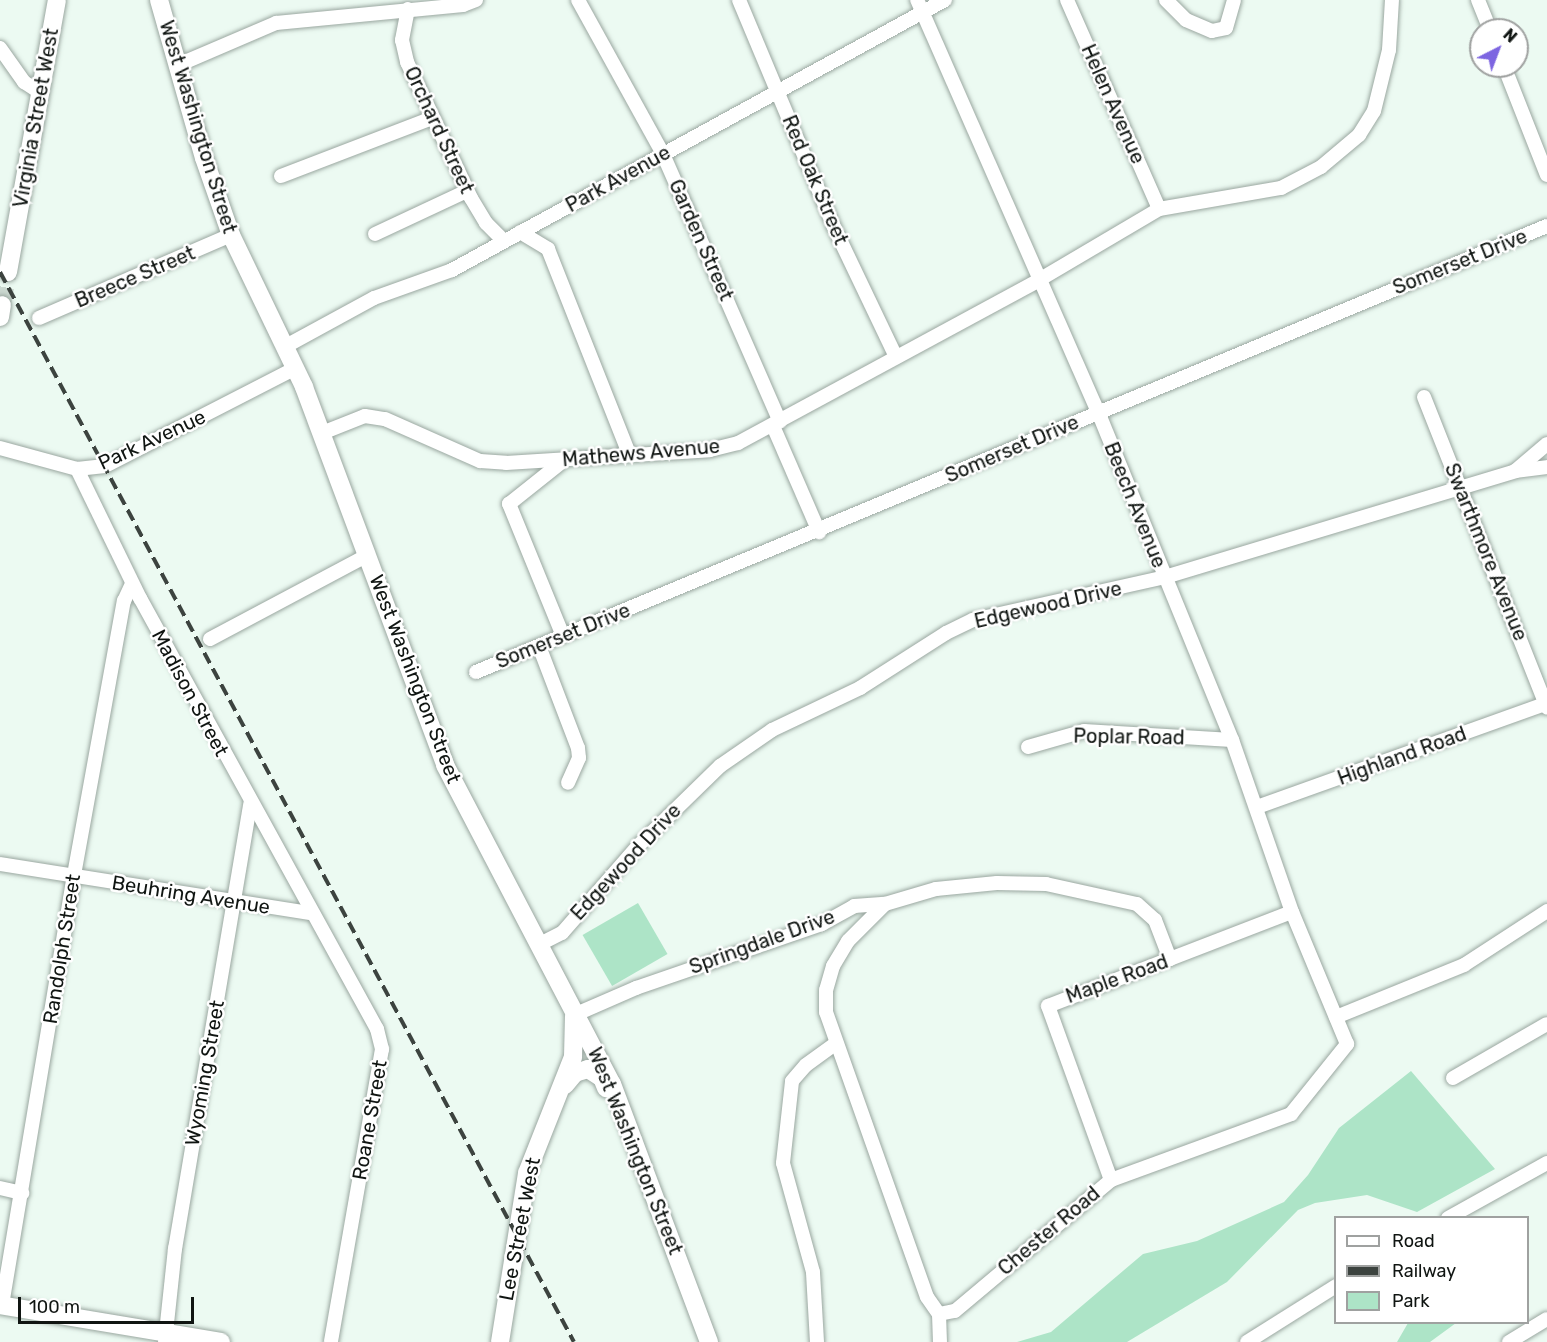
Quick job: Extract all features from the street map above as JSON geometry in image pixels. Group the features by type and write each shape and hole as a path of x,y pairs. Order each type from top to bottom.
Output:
{"main road":[{"name":"Virginia Street West","path":"8,272 57,0"},
{"name":"West Washington Street","path":"159,0 231,236 296,368 445,765 612,1084 709,1342"},
{"name":"Lee Street West","path":"500,1342 527,1173 573,1057 574,1015"},
{"path":"560,1092 580,1070 595,1072 628,1129"},
{"path":"1,1309 166,1337 221,1342"}],"street":[{"path":"178,65 276,23 387,5 408,9 476,0"},
{"name":"Garden Street","path":"578,0 663,154 777,424 819,532"},
{"name":"Red Oak Street","path":"739,0 834,226 896,357"},
{"name":"Park Avenue","path":"286,346 375,298 452,270 777,90 920,5 945,0"},
{"name":"Helen Avenue","path":"1067,0 1158,209"},
{"path":"1166,0 1186,20 1212,31 1226,28 1234,0"},
{"path":"1158,209 1281,189 1321,167 1359,135 1382,85 1392,0"},
{"path":"1478,0 1485,18"},
{"name":"Beech Avenue","path":"920,5 1098,412 1232,740 1292,912 1336,1017"},
{"name":"Orchard Street","path":"408,9 402,31 404,53 467,191 486,224 504,241"},
{"path":"0,48 24,82 40,93"},
{"path":"1509,78 1547,175"},
{"path":"281,176 432,118"},
{"path":"375,234 467,191"},
{"name":"Mathews Avenue","path":"322,433 365,416 401,424 480,461 563,460 710,450 738,443 777,424 1039,280 1158,209"},
{"name":"Somerset Drive","path":"476,672 819,532 1098,412 1547,226"},
{"path":"520,232 548,249 629,454"},
{"name":"Breece Street","path":"39,318 231,236"},
{"name":"Park Avenue","path":"0,448 78,469 105,466 296,368"},
{"name":"Swarthmore Avenue","path":"1424,397 1546,705"},
{"path":"1515,471 1547,444"},
{"path":"563,460 509,504 563,636"},
{"name":"Edgewood Drive","path":"538,945 562,933 638,846 720,766 772,730 860,688 913,652 973,620 1165,577 1515,471 1547,467"},
{"name":"Madison Street","path":"78,469 132,584 310,914"},
{"path":"210,639 366,556"},
{"name":"Randolph Street","path":"1,1309 74,875 124,601 132,584"},
{"path":"539,646 578,748 579,758 568,783"},
{"name":"Highland Road","path":"1257,807 1546,705"},
{"name":"Poplar Road","path":"1028,747 1084,731 1232,740"},
{"name":"Wyoming Street","path":"166,1337 175,1249 250,804"},
{"name":"Beuhring Avenue","path":"0,864 310,914"},
{"name":"Springdale Drive","path":"574,1015 646,984 822,924 854,906 885,904 936,889 997,883 1090,891 1146,908 1155,920 1170,959"},
{"path":"885,904 849,941 833,966 826,990 826,1012 835,1044 927,1297 939,1314 940,1342"},
{"path":"1336,1017 1464,965 1547,911"},
{"name":"Maple Road","path":"1112,1180 1048,1006 1292,912"},
{"name":"Roane Street","path":"310,914 378,1029 382,1049 331,1342"},
{"name":"Chester Road","path":"939,1314 955,1311 1112,1180 1298,1109 1347,1044 1336,1017"},
{"path":"1453,1078 1547,1024"},
{"path":"817,1342 813,1272 783,1163 792,1081 806,1065 835,1044"},
{"path":"1452,1216 1546,1166"},
{"path":"0,1188 22,1193"},
{"path":"1247,1342 1334,1287"},
{"path":"1509,1342 1547,1318"}],"green space":[{"path":"638,903 668,954 612,986 583,935"},
{"path":"1411,1071 1495,1169 1417,1212 1367,1195 1315,1203 1298,1210 1227,1282 1127,1342 1017,1342 1051,1332 1143,1254 1197,1241 1284,1202 1308,1175 1339,1128"},
{"path":"1407,1324 1455,1324 1430,1342 1397,1342"}],"tunnel":[{"path":"2,305 8,272"}],"railway":[{"path":"0,272 574,1342"}]}
